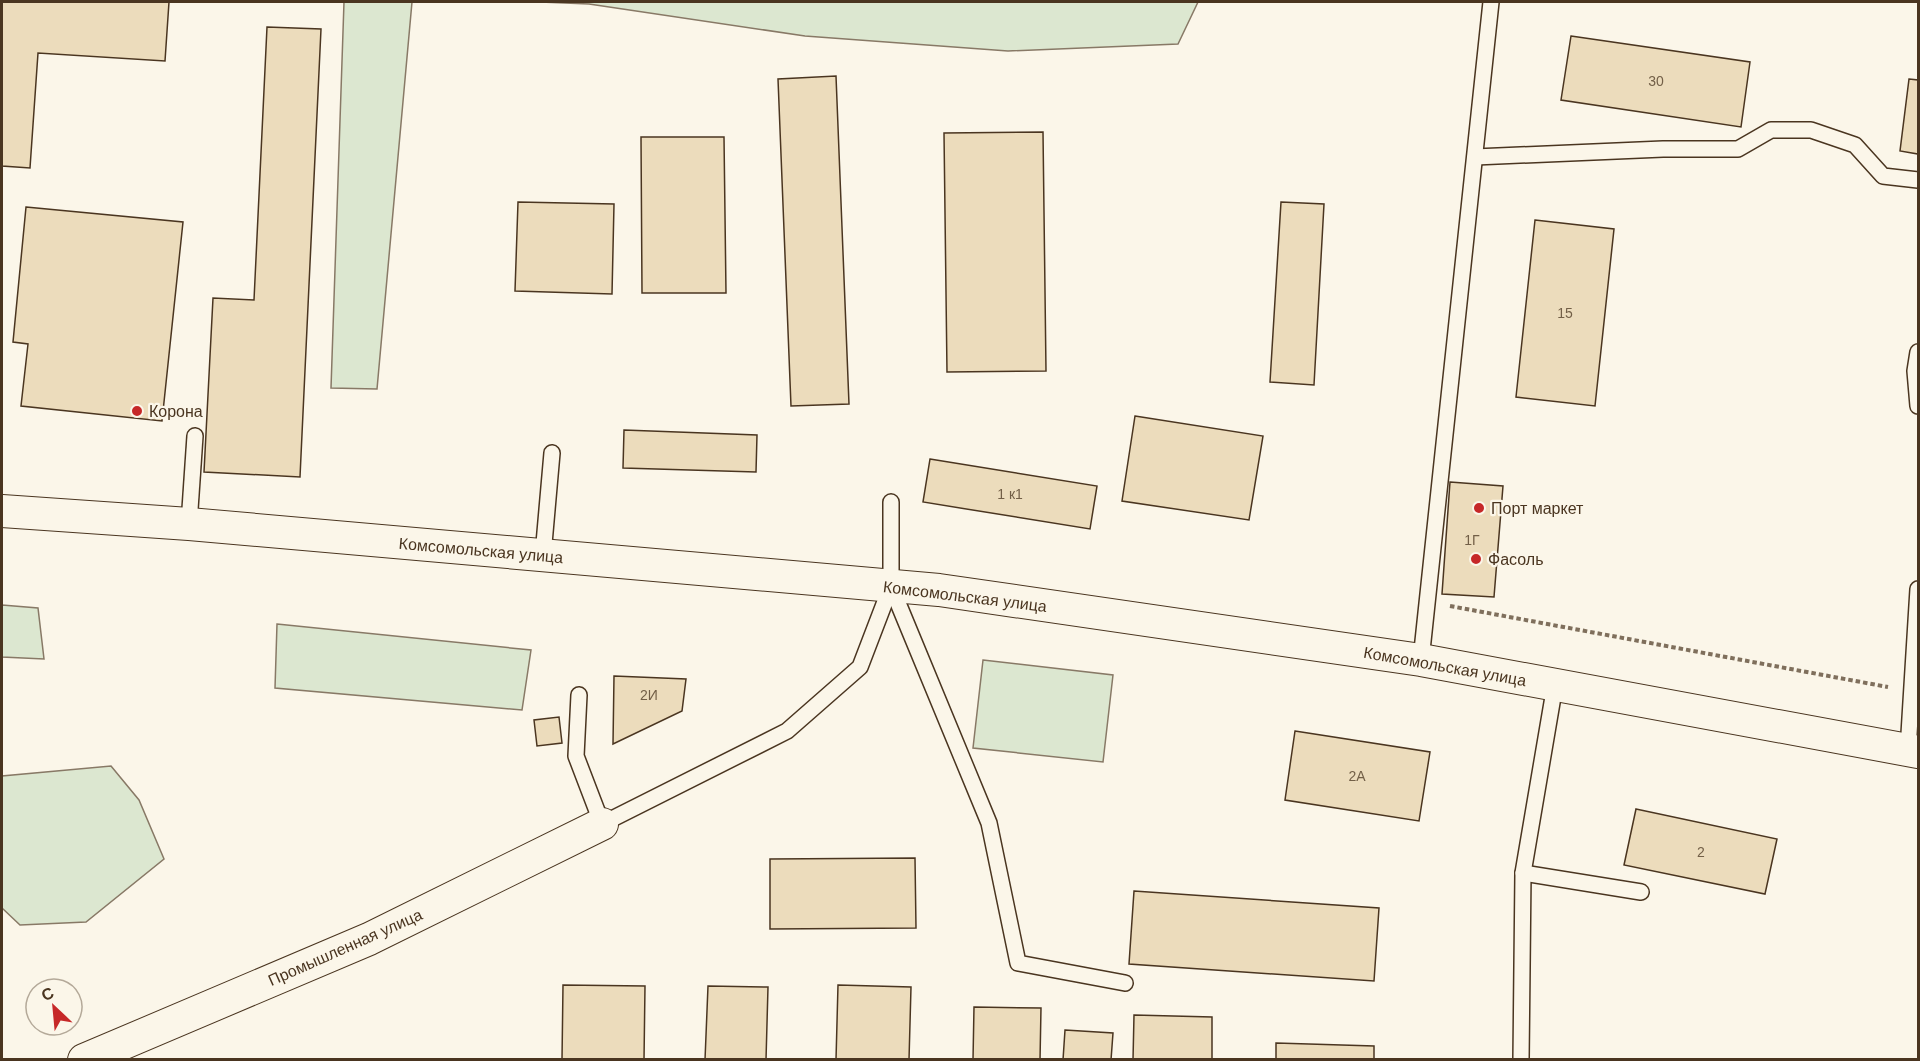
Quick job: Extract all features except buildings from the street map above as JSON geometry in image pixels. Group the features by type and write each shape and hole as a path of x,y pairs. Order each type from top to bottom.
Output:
{"street":[{"name":"Комсомольская улица","path":"2,511 189,524 939,590 1421,660 1913,751"},
{"name":"Промышленная улица","path":"84,1059 369,939 602,824"}],"lane":[{"path":"1421,660 1491,2"},
{"path":"1475,157 1663,149 1738,149 1771,130 1811,130 1855,145 1883,176 1918,180"},
{"path":"1918,352 1915,371 1918,406"},
{"path":"189,524 195,436"},
{"path":"543,555 552,453"},
{"path":"579,695 576,756 602,824 787,731 860,667 891,586 891,502"},
{"path":"891,586 989,823 1018,963 1125,983"},
{"path":"1913,751 1912,692 1918,590"},
{"path":"1521,1059 1524,873 1555,685"},
{"path":"1524,873 1641,892"}],"path":[{"path":"1427,602 1912,692"}],"green space":[{"path":"344,2 412,2 377,389 331,388"},
{"path":"540,2 1198,2 1178,44 1008,51 805,36 589,4"},
{"path":"2,605 38,608 44,659 2,657"},
{"path":"277,624 531,650 522,710 275,688"},
{"path":"983,660 1113,675 1103,762 973,748"},
{"path":"111,766 139,800 164,859 86,922 20,925 2,908 2,776"}],"place":[{"name":"Корона","path":"137,411"},
{"name":"Порт маркет","path":"1479,508"},
{"name":"Фасоль","path":"1476,559"}]}
